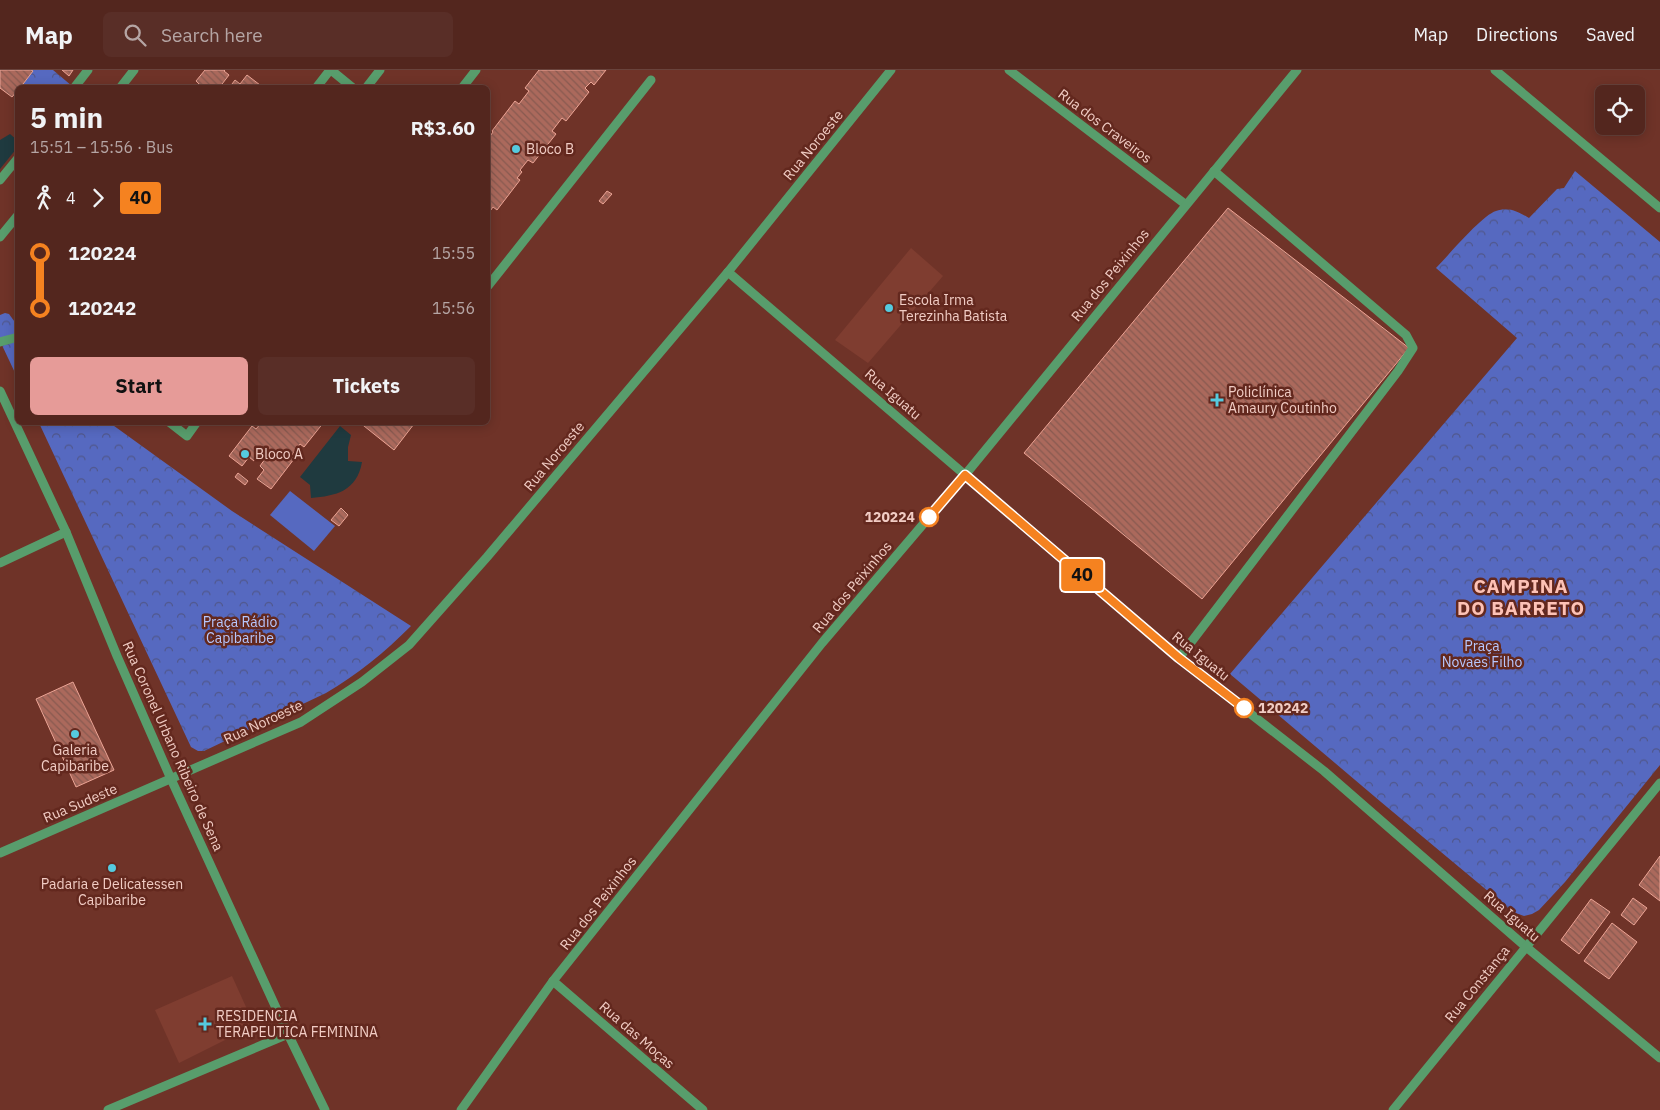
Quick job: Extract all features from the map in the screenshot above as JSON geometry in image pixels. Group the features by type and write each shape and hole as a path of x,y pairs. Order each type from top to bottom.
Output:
{"street":[{"path":"76,85 88,70"},
{"path":"122,85 134,70"},
{"path":"318,85 331,70 349,85"},
{"path":"368,85 380,70"},
{"path":"464,85 476,70"},
{"name":"Rua Noroeste","path":"171,780 301,722 362,682 409,645 487,557 728,272 891,70"},
{"name":"Rua dos Craveiros","path":"1009,70 1185,204"},
{"name":"Rua dos Peixinhos","path":"462,1110 553,981 822,643 965,475 1296,70"},
{"path":"1495,70 1660,208"},
{"path":"490,283 651,80"},
{"path":"0,180 15,162"},
{"path":"1179,658 1398,371 1412,348 1406,335 1214,171"},
{"path":"0,237 15,219"},
{"name":"Rua Iguatu","path":"728,272 1179,658 1324,770 1525,946 1660,1058"},
{"path":"0,342 15,338"},
{"name":"Rua Coronel Urbano Ribeiro de Sena","path":"0,390 15,422"},
{"name":"Rua Coronel Urbano Ribeiro de Sena","path":"16,425 66,532 171,780 325,1110"},
{"path":"173,425 187,436 195,425"},
{"path":"0,563 66,532"},
{"name":"Rua Sudeste","path":"0,853 171,780"},
{"name":"Rua Constança","path":"1393,1110 1660,783"},
{"name":"Rua das Moças","path":"553,981 703,1110"},
{"path":"108,1110 288,1034"}],"shaded area":[{"path":"10,134 15,138 15,150 0,169 0,140"},
{"name":"Escola Irma Terezinha Batista","path":"911,248 943,276 868,363 835,340"},
{"path":"340,426 351,435 348,447 348,461 362,462 359,472 350,486 344,490 329,496 311,498 310,485 300,477"},
{"name":"RESIDENCIA TERAPEUTICA FEMININA","path":"232,976 251,1018 247,1029 179,1063 155,1010"}],"green space":[{"path":"53,70 71,85 22,85 32,71"},
{"name":"Praça Novaes Filho","path":"1575,171 1660,242 1660,765 1565,882 1539,910 1524,916 1513,912 1230,674 1517,338 1436,268 1490,214 1510,209 1529,218 1557,189 1564,188"},
{"path":"9,314 15,322 15,373 0,341 0,315"},
{"name":"Praça Rádio Capibaribe","path":"40,425 113,425 232,511 411,626 370,663 326,693 204,751 198,751 191,747"},
{"path":"290,491 335,526 314,551 270,515"}],"building":[{"path":"0,70 33,71 22,85 15,85 15,94 12,97 0,88"},
{"path":"62,70 73,70 69,76"},
{"path":"205,70 225,70 229,75 221,85 198,85 196,81"},
{"name":"Bloco B","path":"539,70 606,70 594,85 591,82 585,88 589,92 566,121 562,118 552,131 556,134 533,163 528,160 520,170 522,172 517,178 520,180 497,210 493,207 490,211 490,136 515,101 519,104 529,91 525,88"},
{"path":"247,75 260,85 231,85 235,80 240,84"},
{"path":"607,191 612,194 603,204 599,201"},
{"name":"Policlínica Amaury Coutinho","path":"1228,208 1409,348 1202,599 1024,453"},
{"name":"Bloco A","path":"259,425 322,425 304,447 300,444 291,456 294,459 271,489 257,479 264,470 260,466 270,452 265,448 254,461 249,457 242,466 229,456 252,426 256,429"},
{"path":"363,425 413,425 394,450"},
{"path":"238,473 248,481 245,485 235,477"},
{"path":"341,508 348,515 339,526 331,520"},
{"name":"Galeria Capibaribe","path":"73,682 114,770 76,787 36,699"},
{"path":"1660,856 1660,901 1639,885"},
{"path":"1633,898 1647,908 1634,925 1621,915"},
{"path":"1591,899 1610,912 1579,954 1561,940"},
{"path":"1612,923 1637,942 1609,979 1584,961"}],"bus line":[{"name":"40","path":"929,517 965,475 1179,658 1244,708"}],"place":[{"name":"Bloco B","path":"516,149"},
{"name":"Escola Irma Terezinha Batista","path":"889,308"},
{"name":"Policlínica Amaury Coutinho","path":"1217,400"},
{"name":"Bloco A","path":"245,454"},
{"name":"120224","path":"929,517"},
{"name":"120242","path":"1244,708"},
{"name":"Galeria Capibaribe","path":"75,734"},
{"name":"Padaria e Delicatessen Capibaribe","path":"112,868"},
{"name":"RESIDENCIA TERAPEUTICA FEMININA","path":"205,1024"}],"district":[{"name":"CAMPINA DO BARRETO","path":"1521,597"}]}
